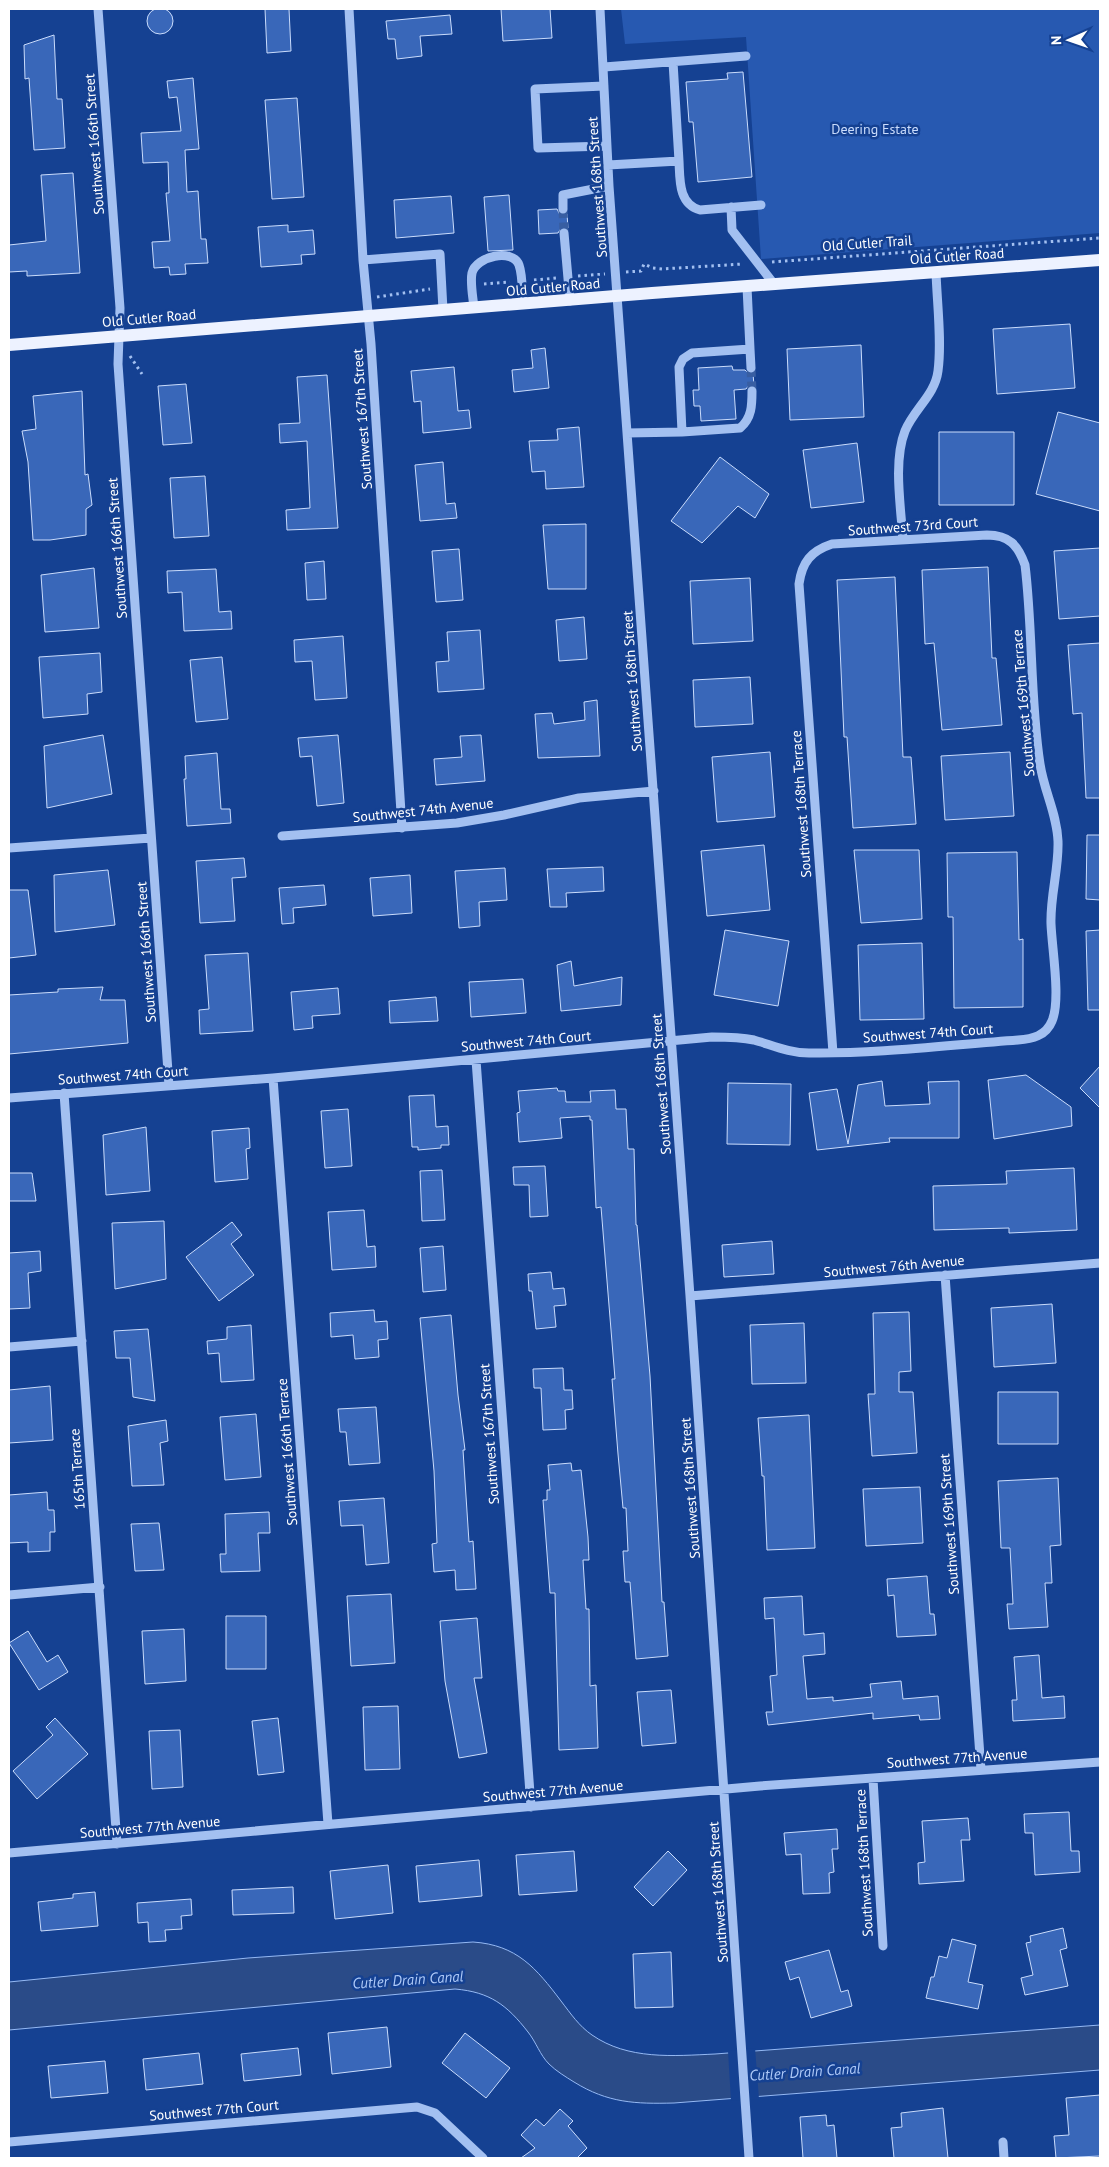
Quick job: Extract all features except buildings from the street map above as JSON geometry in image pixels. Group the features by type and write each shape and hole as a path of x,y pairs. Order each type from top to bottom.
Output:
{"main road":[{"name":"Old Cutler Road","path":"9,346 618,296 1100,260"}],"street":[{"name":"Southwest 166th Street","path":"98,9 120,308 118,364 169,1086"},
{"name":"Southwest 167th Street","path":"349,9 363,260 402,828"},
{"name":"Southwest 168th Street","path":"600,9 609,186 672,1041 749,2158"},
{"path":"604,67 746,56"},
{"path":"673,62 679,161 682,193 686,202 692,208 700,210 761,205"},
{"path":"604,86 535,90 535,99 538,148 607,146"},
{"path":"608,165 679,161"},
{"path":"563,209 564,195 609,186"},
{"path":"731,208 732,230 774,284"},
{"path":"564,232 570,301"},
{"path":"363,260 440,254 443,310"},
{"path":"474,308 472,272 485,258 507,256 514,258 519,266 524,304"},
{"path":"903,540 900,469 902,441 911,420 932,390 938,372 936,272"},
{"path":"747,287 751,368"},
{"path":"682,432 679,367 683,359 692,353 750,349"},
{"path":"627,433 740,428 747,422 752,408 752,391"},
{"name":"Southwest 73rd Court","path":"810,556 832,544 996,535 1004,536 1017,546"},
{"name":"Southwest 169th Terrace","path":"1017,546 1025,565 1027,579 1040,765 1056,823 1058,840 1057,870 1051,914 1056,1001 1053,1020 1043,1033"},
{"name":"Southwest 168th Terrace","path":"810,556 802,568 799,584 833,1053"},
{"name":"Southwest 74th Avenue","path":"282,836 402,828 480,820 579,798 654,791"},
{"path":"9,848 151,838"},
{"name":"Southwest 74th Court","path":"9,1098 273,1078 712,1038 740,1038 796,1052 833,1053 1026,1040 1043,1033"},
{"name":"Southwest 167th Street","path":"476,1060 530,1807"},
{"name":"Southwest 166th Terrace","path":"273,1078 328,1824"},
{"name":"165th Terrace","path":"64,1093 117,1844"},
{"name":"Southwest 76th Avenue","path":"690,1296 1100,1264"},
{"name":"Southwest 169th Street","path":"945,1275 980,1770"},
{"path":"9,1347 82,1341"},
{"path":"9,1595 100,1587"},
{"name":"Southwest 77th Avenue","path":"9,1853 725,1789 1100,1762"},
{"name":"Southwest 168th Terrace","path":"873,1778 883,1946"},
{"name":"Southwest 77th Court","path":"9,2142 404,2107 422,2108 441,2118 483,2158"},
{"path":"1003,2142 1004,2158"}],"path":[{"name":"Old Cutler Trail","path":"641,271 644,264 662,269 1100,238"},
{"path":"488,284 600,274"},
{"path":"381,297 432,289"},
{"path":"130,356 142,374"}],"green space":[{"name":"Deering Estate","path":"621,9 1100,9 1100,233 761,259 746,37 625,44"}],"water":[{"name":"Cutler Drain Canal","path":"473,1942 488,1944 514,1953 543,1978 575,2020 587,2031 606,2043 636,2053 651,2055 715,2054 1100,2025 1100,2070 674,2103 622,2101 586,2089 555,2069 546,2060 528,2032 505,2007 478,1993 455,1989 9,2030 9,1982 248,1958"}],"pier":[{"path":"755,2048 759,2099 731,2101 728,2051"}],"tunnel":[{"path":"563,209 564,233"},
{"path":"751,368 752,391"}]}
